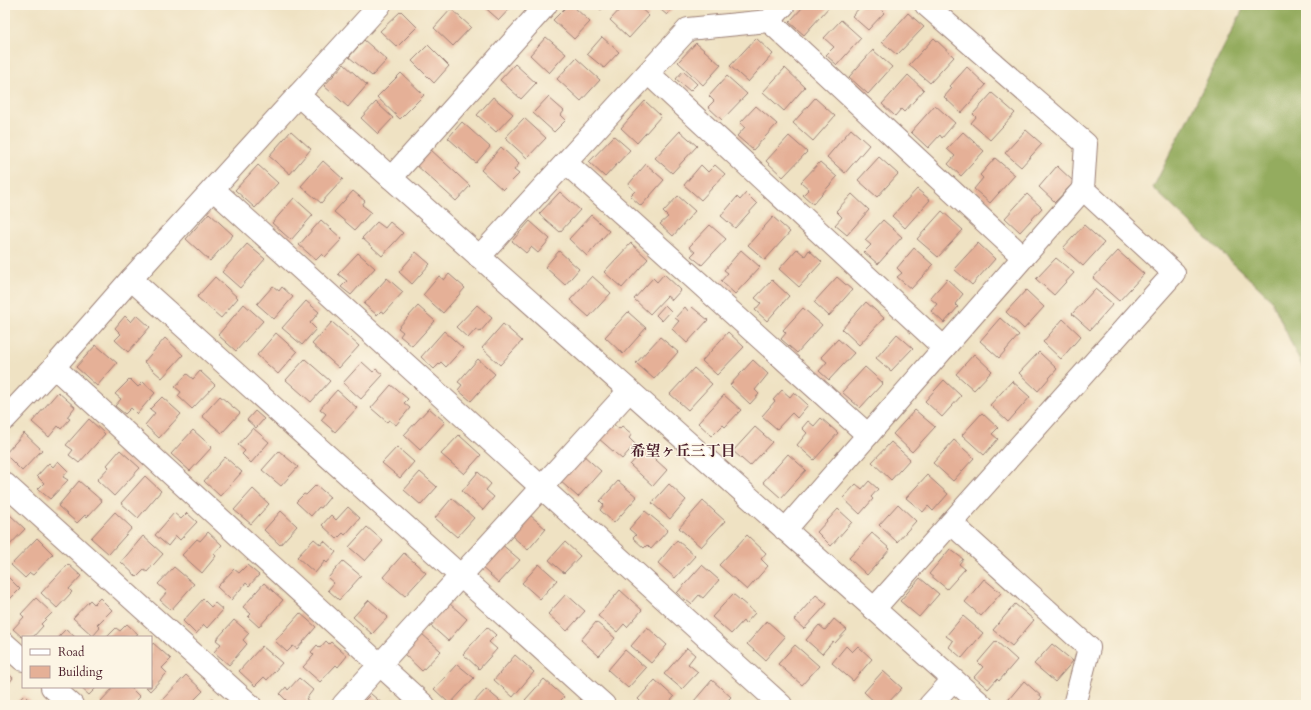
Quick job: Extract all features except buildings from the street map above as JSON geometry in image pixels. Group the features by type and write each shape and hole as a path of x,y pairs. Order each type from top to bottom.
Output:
{"street":[{"path":"5,419 54,367 131,279 380,5"},
{"path":"391,178 546,5"},
{"path":"480,257 688,29 769,21 784,5"},
{"path":"785,530 1082,189 1086,144 926,5"},
{"path":"769,21 1023,257"},
{"path":"648,73 944,348"},
{"path":"298,95 982,705"},
{"path":"566,163 868,435"},
{"path":"213,189 781,705"},
{"path":"874,609 1174,272 1082,189"},
{"path":"131,279 604,705"},
{"path":"54,367 424,705"},
{"path":"343,705 629,391"},
{"path":"5,484 250,705"},
{"path":"951,523 1089,648 1074,705"},
{"path":"5,644 22,659"},
{"path":"930,705 953,680"},
{"path":"53,688 72,705"}],"green space":[{"path":"1245,5 1306,5 1306,375 1271,299 1153,188"}],"district":[{"name":"希望ヶ丘三丁目","path":"683,451"}]}
